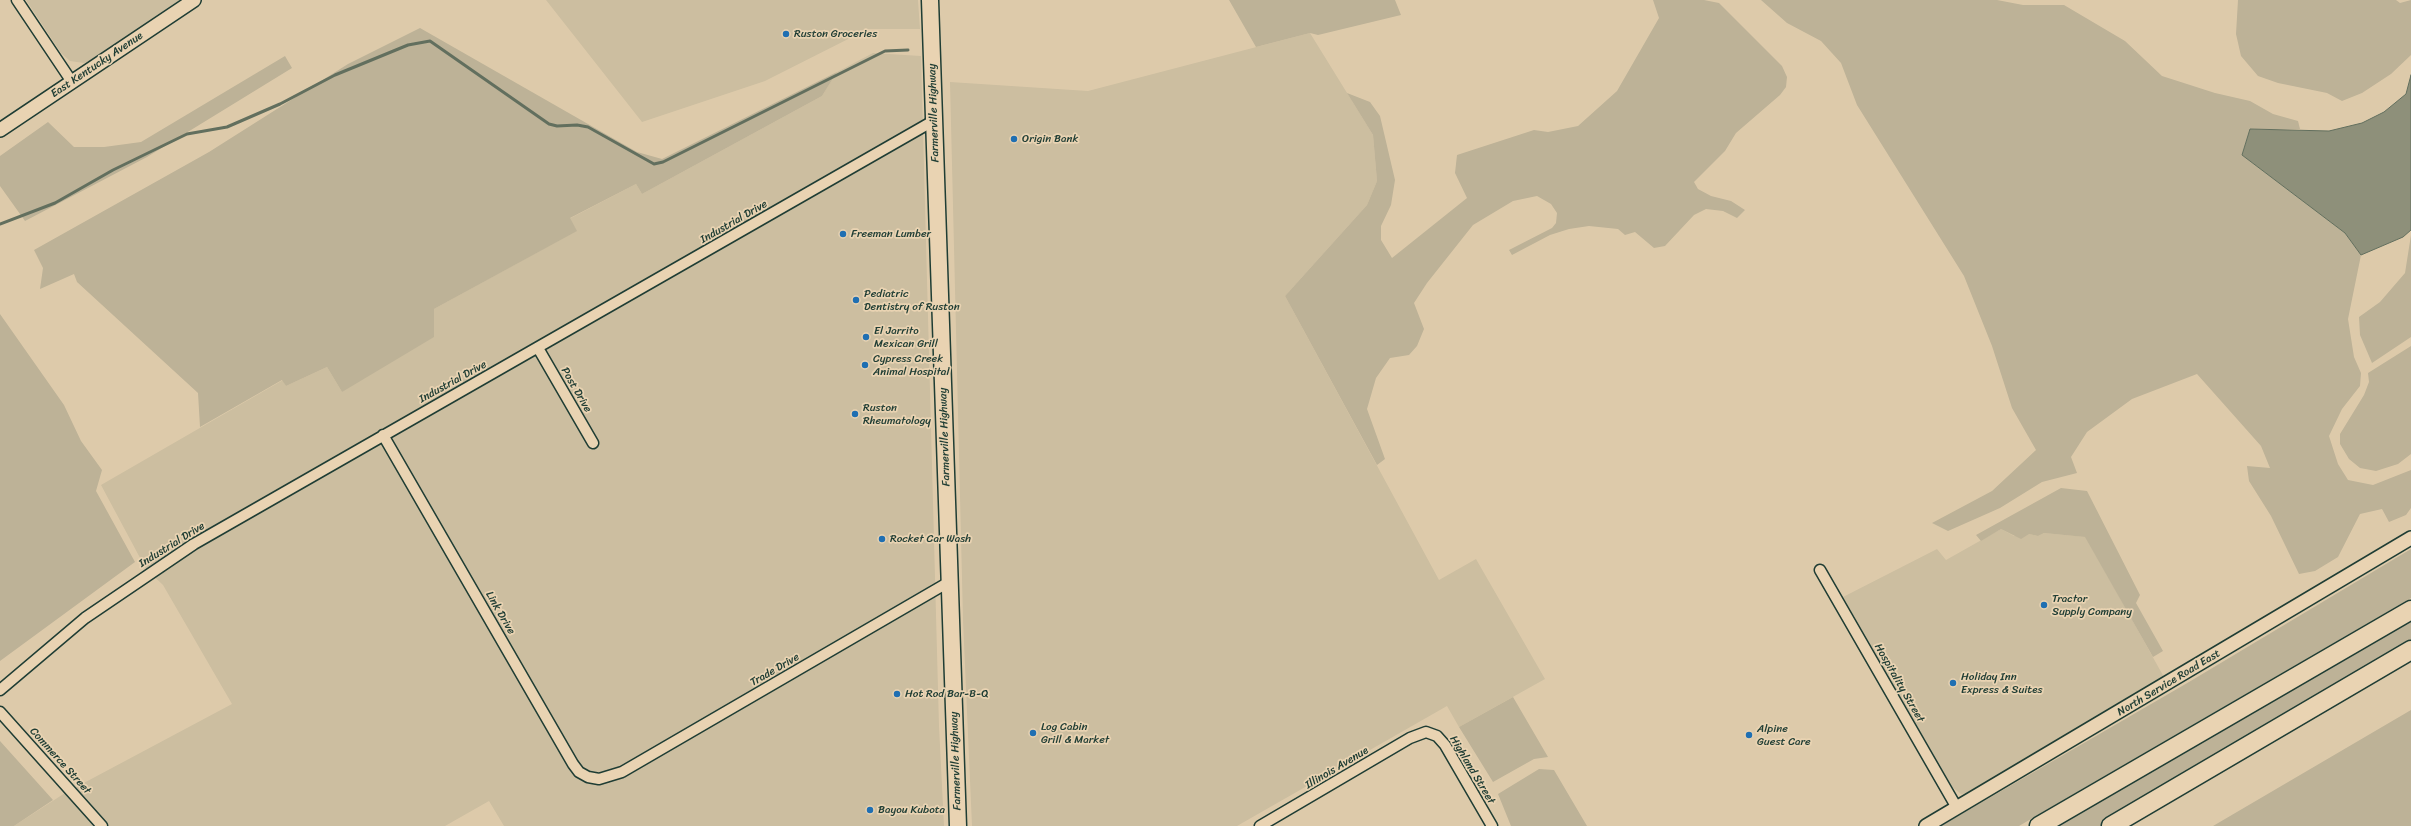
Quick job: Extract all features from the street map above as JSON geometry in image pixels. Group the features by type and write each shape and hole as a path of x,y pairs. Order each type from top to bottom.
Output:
{"highway":[{"path":"2039,826 2411,610"},
{"path":"2111,826 2411,650"}],"main road":[{"name":"Farmerville Highway","path":"930,0 958,826"}],"street":[{"path":"17,0 72,82"},
{"name":"East Kentucky Avenue","path":"0,130 194,0"},
{"name":"Industrial Drive","path":"0,690 85,618 194,544 935,120"},
{"name":"Post Drive","path":"538,348 593,443"},
{"name":"Link Drive","path":"383,436 573,764 588,778 599,779 612,777"},
{"name":"North Service Road East","path":"1926,826 2411,538"},
{"name":"Hospitality Street","path":"1820,570 1957,808"},
{"name":"Trade Drive","path":"612,777 949,582"},
{"name":"Commerce Street","path":"0,712 102,826"},
{"name":"Illinois Avenue","path":"1260,826 1410,738 1426,732"},
{"name":"Highland Street","path":"1426,732 1437,736 1445,745 1492,826"}],"shaded area":[{"path":"26,0 187,0 93,62 92,60 84,63 70,61 61,53"},
{"path":"546,0 918,0 920,29 868,29 765,81 642,122"},
{"path":"1229,0 1395,0 1401,15 1318,35 1310,33 1256,47"},
{"path":"1653,0 1704,0 1719,3 1782,66 1787,77 1786,87 1780,95 1736,133 1725,151 1694,182 1698,189 1711,196 1731,201 1745,210 1737,218 1723,211 1706,209 1694,215 1665,246 1654,248 1635,232 1625,235 1618,229 1589,226 1569,229 1550,235 1512,255 1509,250 1552,228 1556,223 1557,213 1551,204 1537,196 1513,201 1473,225 1427,283 1414,303 1424,329 1417,346 1409,355 1390,358 1376,378 1367,409 1385,459 1377,465 1285,296 1367,205 1377,181 1373,135 1347,93 1370,102 1380,116 1395,180 1391,205 1381,226 1381,240 1392,258 1467,198 1455,173 1457,155 1534,130 1548,132 1578,126 1617,91 1659,18"},
{"path":"1761,0 1997,0 2023,5 2064,5 2125,41 2162,76 2215,93 2250,101 2273,114 2298,121 2300,129 2250,129 2242,155 2345,233 2361,255 2348,319 2354,357 2361,373 2360,386 2342,409 2329,436 2338,464 2348,480 2373,485 2411,470 2411,508 2406,515 2389,522 2382,509 2360,514 2338,557 2315,571 2299,574 2271,516 2249,481 2247,466 2270,468 2261,446 2197,374 2132,399 2087,432 2071,457 2077,473 2042,482 2000,508 1948,531 1932,523 1992,491 2036,450 2012,408 1992,346 1964,276 1857,105 1841,63 1821,41 1787,23"},
{"path":"2238,0 2396,0 2400,3 2411,0 2411,55 2391,74 2362,93 2342,101 2327,93 2278,83 2258,76 2241,56 2236,34"},
{"path":"420,28 637,152 662,159 837,72 822,96 642,194 636,184 570,218 577,231 434,309 434,337 342,392 327,367 286,386 282,380 200,427 198,393 77,282 74,274 40,289 43,268 34,250 209,152 348,64"},
{"path":"1310,33 1373,135 1377,181 1367,205 1285,296 1439,580 1476,559 1545,679 1459,727 1447,706 1237,826 972,826 963,620 950,82 1088,91"},
{"path":"873,53 921,56 939,726 944,826 504,826 489,801 445,826 14,826 65,793 232,704 163,585 146,569 101,485 283,380 286,386 327,367 342,392 434,309 576,231 569,219 636,184 642,194 822,96 837,72"},
{"path":"285,56 292,68 147,157 25,221 0,186 0,156 48,122 74,147 104,147 141,142"},
{"path":"2411,75 2411,230 2403,237 2361,255 2345,233 2242,155 2250,129 2329,131 2362,123 2384,112 2406,94"},
{"path":"2411,235 2411,337 2372,363 2360,335 2359,317 2380,302 2405,273"},
{"path":"0,314 64,405 81,441 102,470 96,491 135,562 0,661"},
{"path":"2411,346 2411,454 2398,464 2376,471 2360,468 2349,459 2340,444 2340,434 2364,395 2369,382 2368,373"},
{"path":"2061,488 2087,491 2140,595 2136,603 2163,651 2153,657 2085,537 2044,533 2038,536 2029,534 2021,539 2001,529 1981,541 1976,535"},
{"path":"2001,529 2014,536 2029,534 2038,536 2044,533 2086,537 2165,679 1970,793 1961,794 1952,787 1843,597 1937,549 1946,560"},
{"path":"2411,549 2411,598 2019,826 1941,826 2189,682"},
{"path":"2411,618 2411,645 2101,826 2054,826"},
{"path":"1513,697 1548,757 1534,759 1493,782 1459,727"},
{"path":"2411,710 2411,826 2213,826"},
{"path":"0,741 53,800 14,826 0,826"},
{"path":"1539,769 1554,770 1587,826 1511,826 1498,794"}],"waterway":[{"path":"0,224 55,203 113,170 187,134 227,127 280,104 335,75 408,45 430,41 549,124 557,126 577,125 588,127 654,164 663,162 885,51 908,50"}],"place":[{"name":"Ruston Groceries","path":"786,34"},
{"name":"Origin Bank","path":"1014,139"},
{"name":"Freeman Lumber","path":"843,234"},
{"name":"Pediatric Dentistry of Ruston","path":"856,300"},
{"name":"El Jarrito Mexican Grill","path":"866,337"},
{"name":"Cypress Creek Animal Hospital","path":"865,365"},
{"name":"Ruston Rheumatology","path":"855,414"},
{"name":"Rocket Car Wash","path":"882,539"},
{"name":"Tractor Supply Company","path":"2044,605"},
{"name":"Holiday Inn Express & Suites","path":"1953,683"},
{"name":"Hot Rod Bar-B-Q","path":"897,694"},
{"name":"Log Cabin Grill & Market","path":"1033,733"},
{"name":"Alpine Guest Care","path":"1749,735"},
{"name":"Bayou Kubota","path":"870,810"}]}
